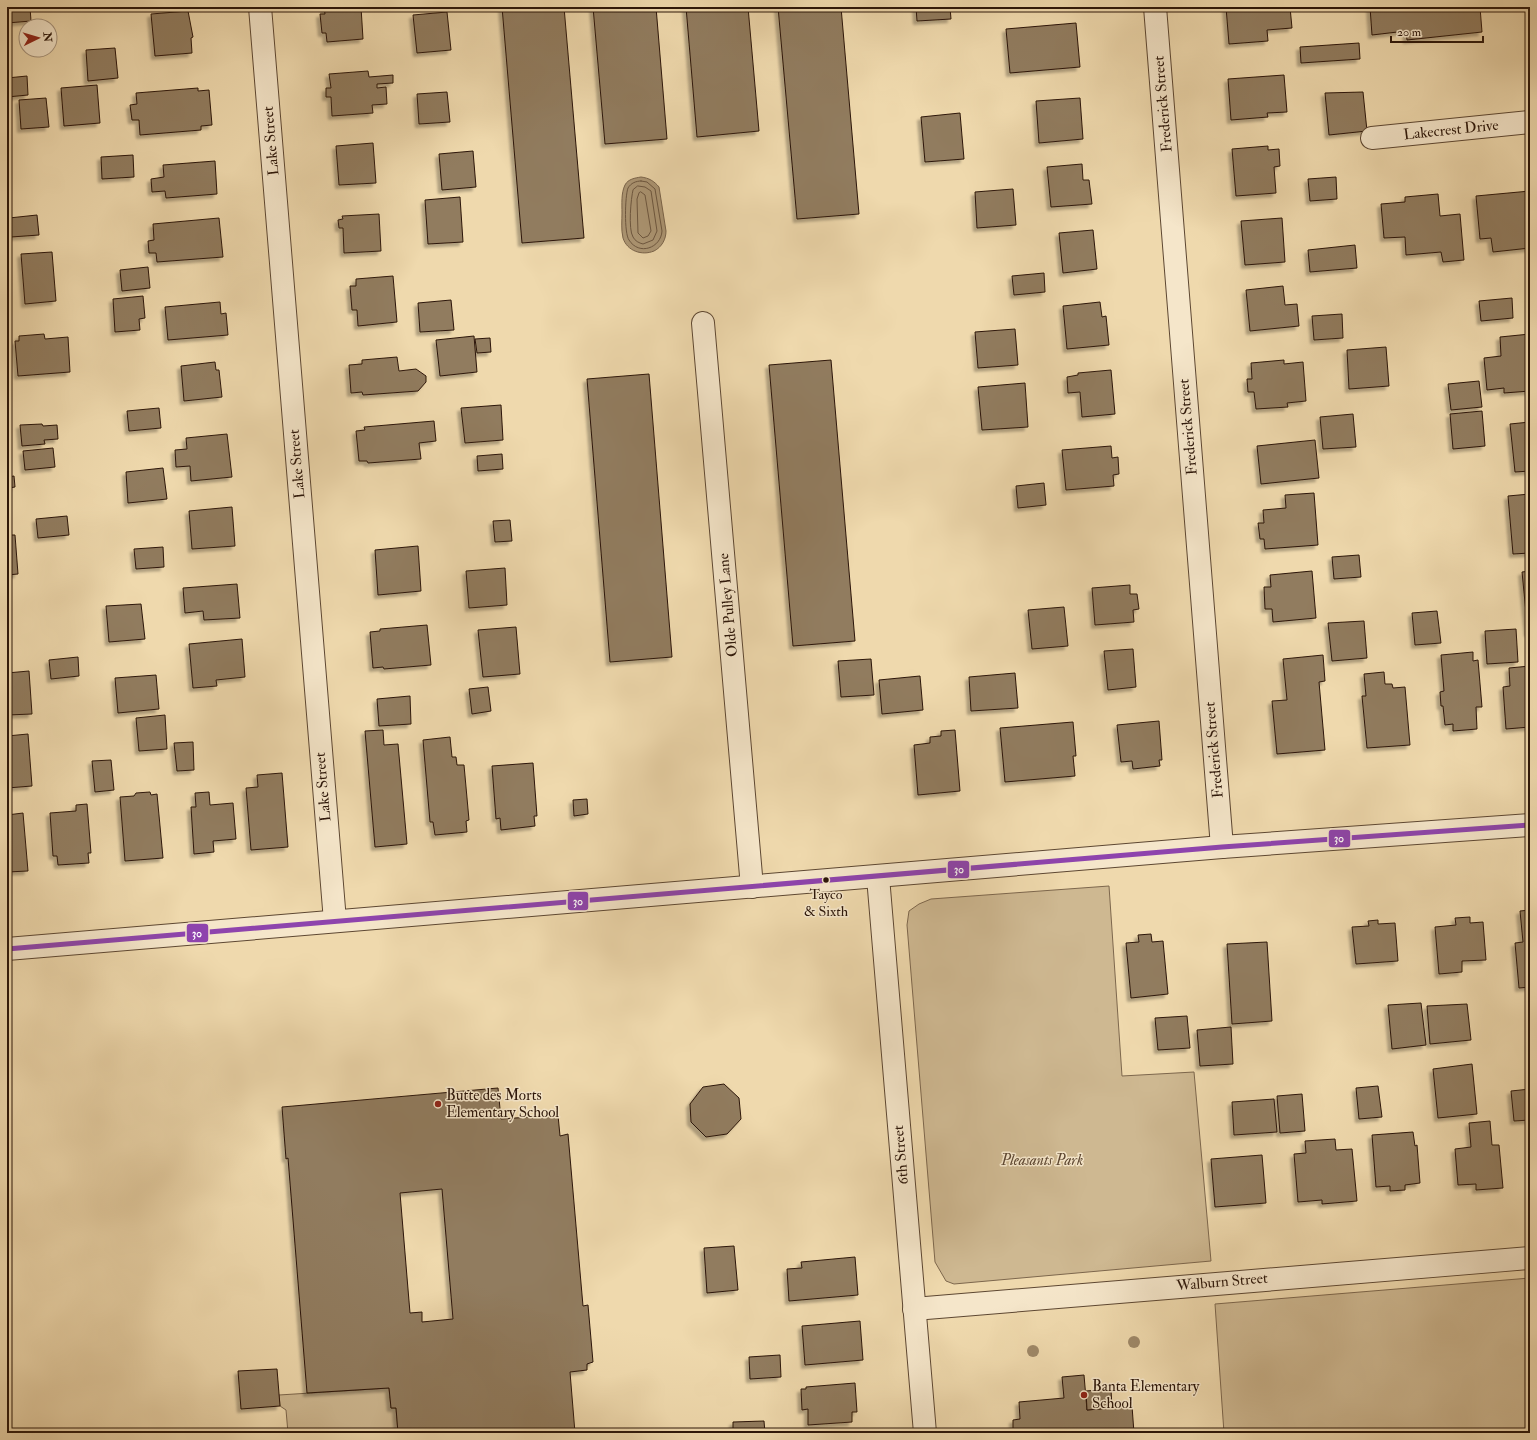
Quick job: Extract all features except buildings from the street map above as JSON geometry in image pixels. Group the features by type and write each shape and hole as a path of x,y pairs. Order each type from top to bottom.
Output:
{"street":[{"name":"Lake Street","path":"260,7 335,921"},
{"name":"Frederick Street","path":"1155,7 1222,847"},
{"name":"Lakecrest Drive","path":"1372,138 1530,122"},
{"name":"Olde Pulley Lane","path":"703,323 752,887"},
{"path":"7,949 1222,847 1530,825"},
{"name":"6th Street","path":"878,877 925,1433"},
{"name":"Walburn Street","path":"914,1309 1530,1258"}],"green space":[{"name":"Pleasants Park","path":"1109,886 1122,1076 1194,1072 1211,1261 954,1284 946,1281 935,1262 907,925 909,911 919,904 931,899"},
{"path":"1530,1278 1530,1433 1224,1433 1215,1304"},
{"path":"389,1388 391,1408 396,1408 398,1433 288,1433 286,1410 280,1406 279,1395"}],"water":[{"path":"641,177 651,180 659,187 666,231 661,245 654,251 645,253 640,253 628,246 623,238 622,228 622,199 624,188 626,183 630,180"}],"transit line":[{"name":"30","path":"7,949 1222,847 1530,825"}],"place":[{"name":"Tayco & Sixth","path":"826,880"},
{"name":"Butte des Morts Elementary School","path":"438,1104"},
{"name":"Banta Elementary School","path":"1084,1395"}]}
